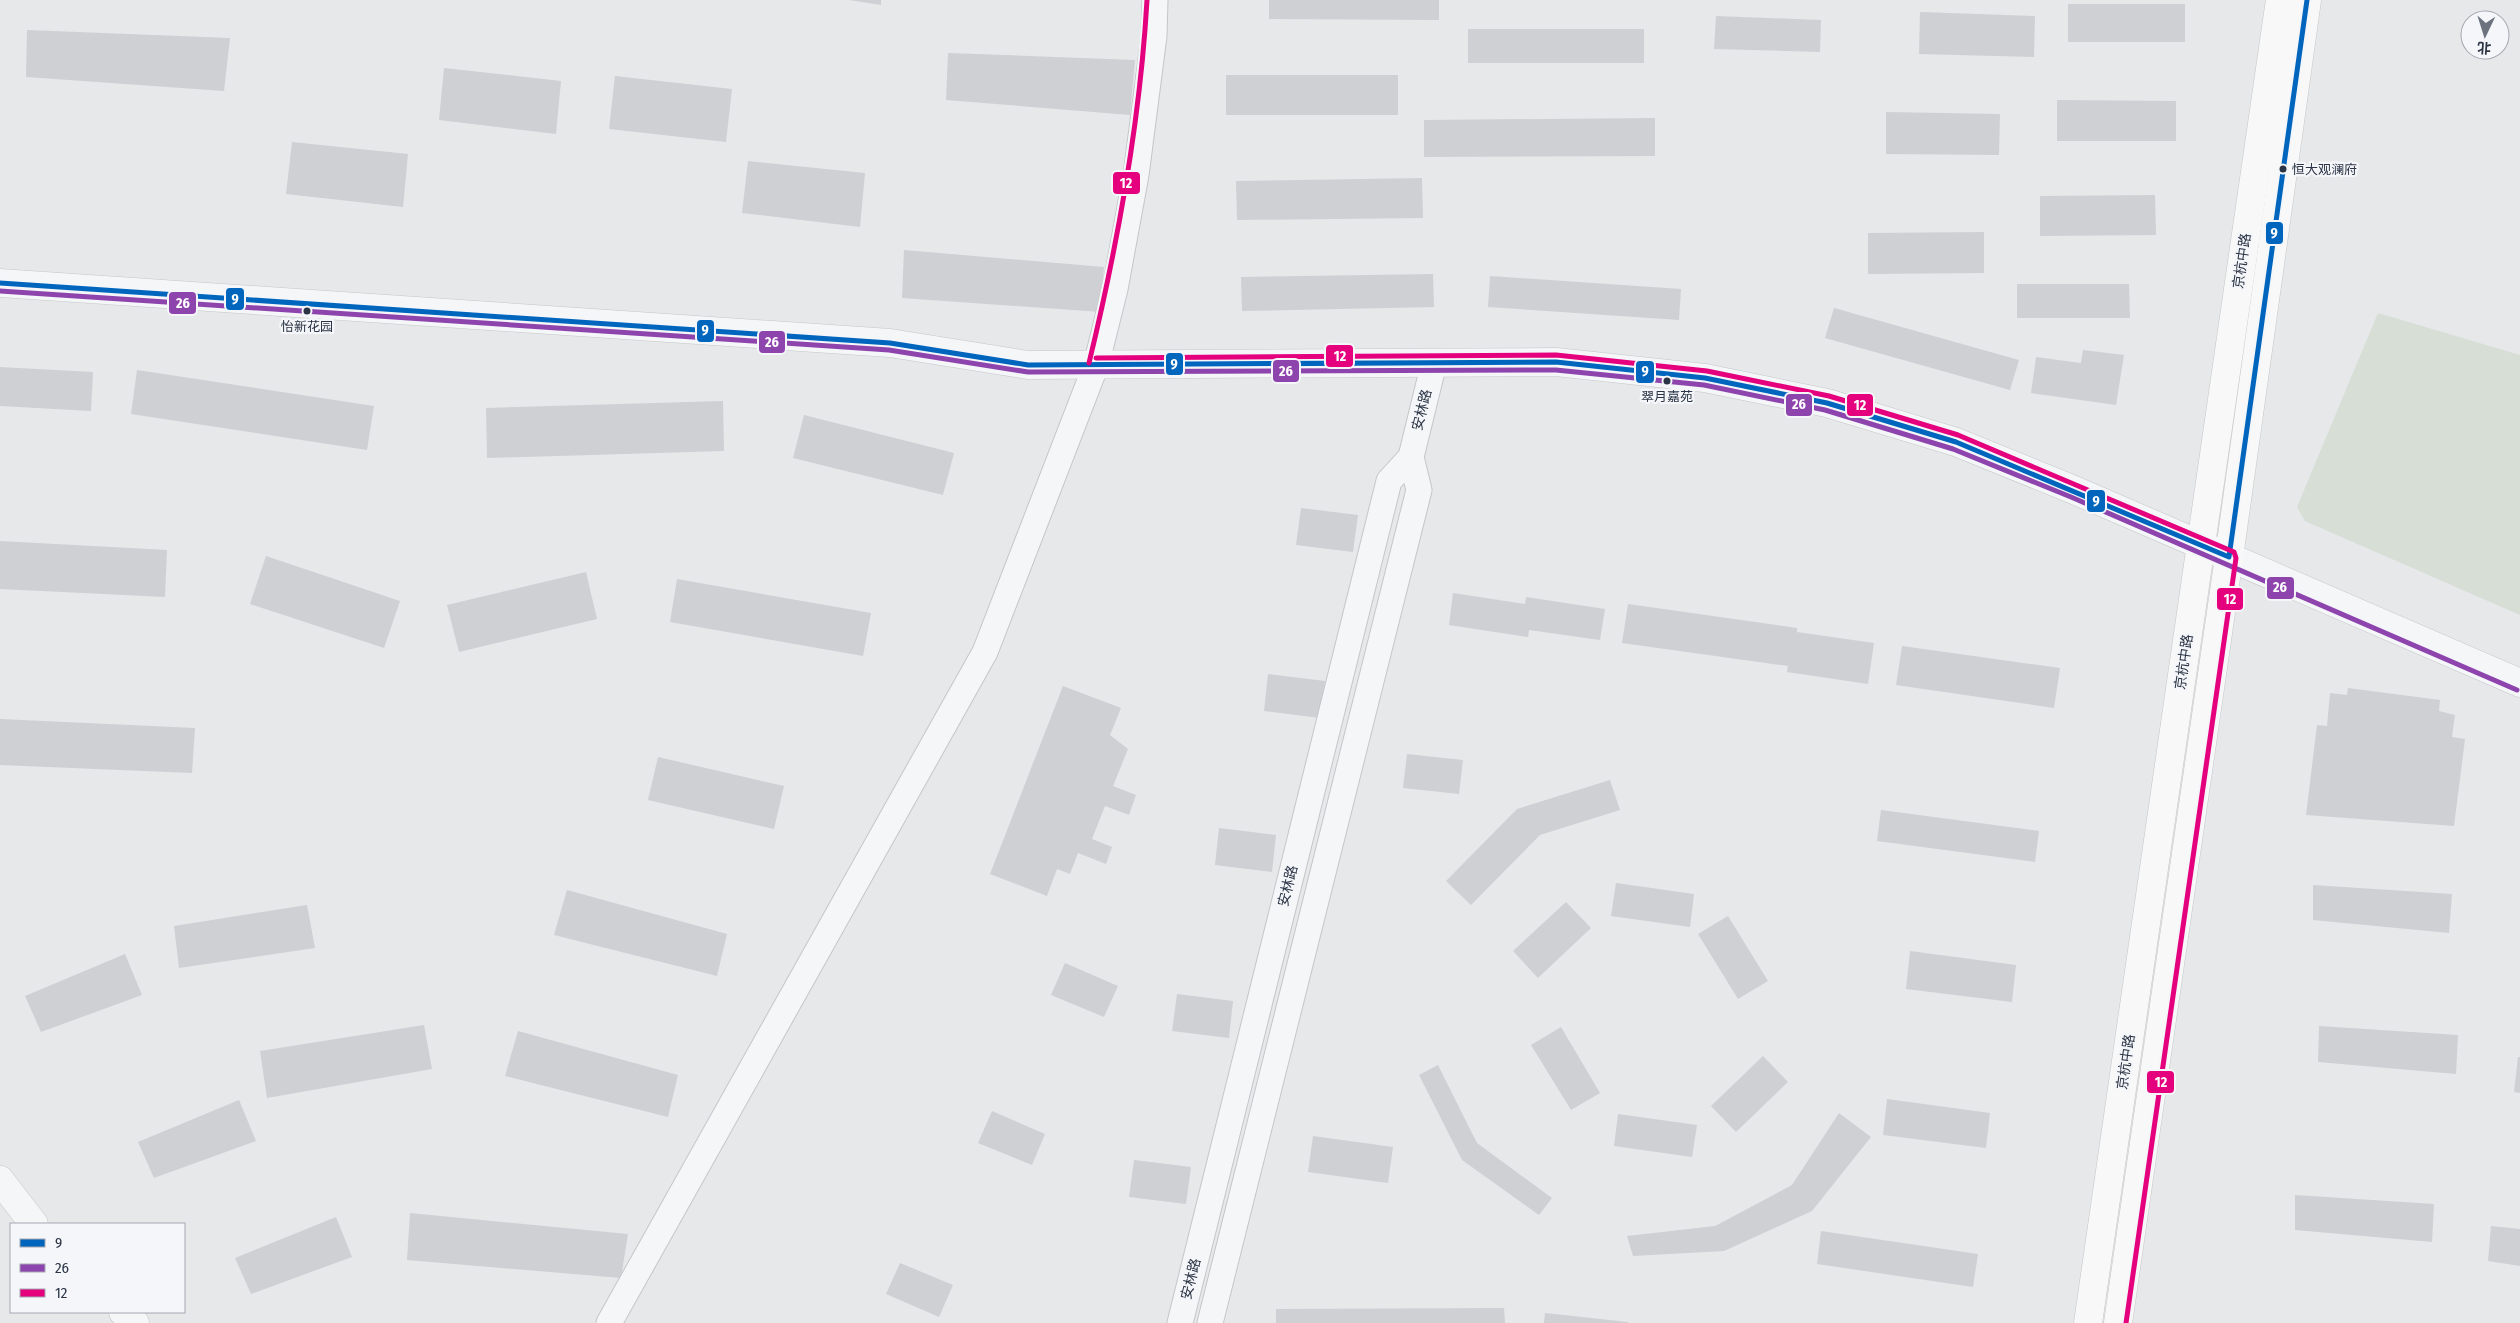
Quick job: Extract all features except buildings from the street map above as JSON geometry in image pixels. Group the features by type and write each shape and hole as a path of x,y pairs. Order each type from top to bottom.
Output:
{"main road":[{"name":"京杭中路","path":"2088,1323 2280,0"},
{"name":"京杭中路","path":"2118,1323 2229,557 2307,0"}],"street":[{"path":"609,1323 985,652 1096,365 1115,289 1136,175 1154,36 1155,0"},
{"path":"0,283 890,344 1028,365 1566,363 1705,378 1827,403 1956,442 2201,545 2520,683"},
{"name":"安林路","path":"1210,1323 1419,490 1411,457 1434,363"},
{"name":"安林路","path":"1180,1323 1389,481 1411,457"},
{"path":"1267,972 1298,975"},
{"path":"0,1180 33,1223"},
{"path":"124,1313 135,1323"}],"shaded area":[{"path":"2378,313 2520,355 2520,615 2305,521 2297,507"}],"transit line":[{"name":"12","path":"1089,363 1126,183 1139,92 1147,0"},
{"name":"9","path":"0,283 890,343 1028,365 1556,362 1705,378 1827,403 1956,442 2229,557 2307,0"},
{"name":"26","path":"0,291 889,350 1028,372 1556,370 1704,385 1825,410 1953,449 2071,497 2517,690"},
{"name":"12","path":"1096,358 1556,355 1707,371 1829,396 1958,435 2234,552 2236,558 2126,1323"}],"place":[{"name":"恒大观澜府","path":"2283,169"},
{"name":"怡新花园","path":"307,311"},
{"name":"翠月嘉苑","path":"1667,381"}]}
